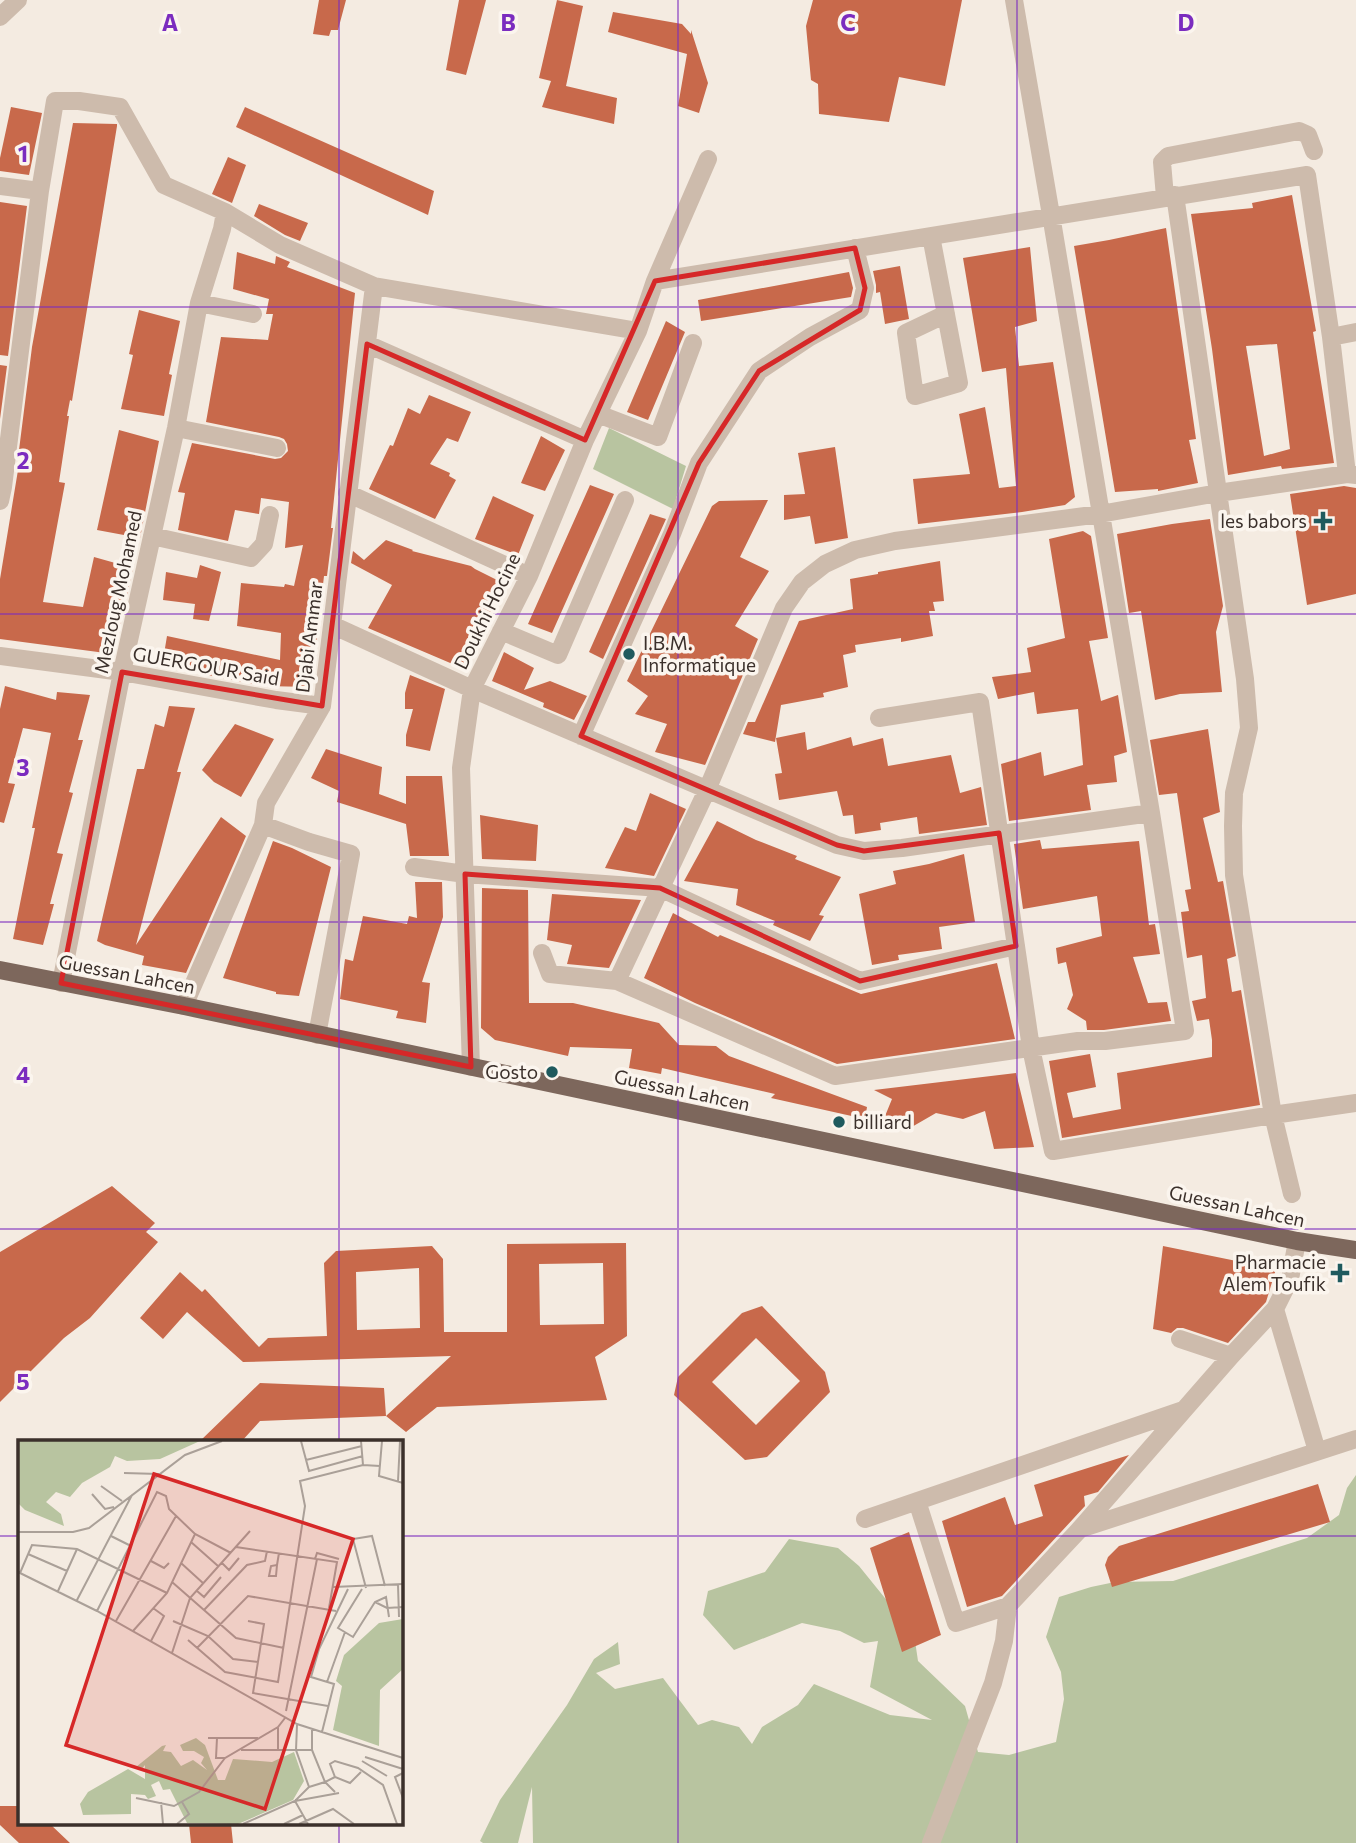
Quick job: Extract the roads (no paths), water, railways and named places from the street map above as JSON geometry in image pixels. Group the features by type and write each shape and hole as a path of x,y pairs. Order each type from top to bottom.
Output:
{"main road":[{"name":"Guessan Lahcen","path":"0,970 184,1006 1297,1241 1356,1250"}],"street":[{"path":"0,17 18,0"},
{"path":"542,953 550,975 617,981 835,1076 1078,1041 1105,1041 1185,1031 1151,813 1014,0"},
{"path":"1,492 40,191 55,101 79,101 120,107 164,185 225,212 280,245 374,286 638,331"},
{"path":"1292,1194 1273,1115 1234,875 1234,793 1249,728 1245,679 1218,493 1170,196 1162,162 1168,156 1299,131 1308,135 1314,151"},
{"name":"Doukhi Hocine","path":"471,1067 461,768 472,689 529,576 585,440 638,331 655,281 708,159"},
{"path":"617,981 707,790 784,608 802,582 825,564 855,550 895,541 1100,514 1218,493 1352,474 1307,175 655,281"},
{"path":"0,186 40,191"},
{"name":"Mezloug Mohamed","path":"61,983 122,672 176,428 199,303 225,212"},
{"path":"931,236 946,314 959,383 915,396 906,333 946,314"},
{"path":"581,736 672,534 699,463 760,372 810,337 860,310 865,288 855,248"},
{"name":"Djabi Ammar","path":"184,1006 263,825 266,803 322,706 374,286"},
{"path":"199,303 253,314"},
{"path":"1331,337 1356,332"},
{"path":"598,414 657,437 693,342"},
{"path":"367,344 585,440"},
{"path":"176,428 276,448"},
{"path":"347,492 529,576"},
{"path":"500,631 558,655 625,500"},
{"path":"152,536 251,558 264,544 270,514"},
{"path":"332,625 472,689 837,845 864,851 902,848 1151,813"},
{"name":"GUERGOUR Said","path":"0,656 122,672 322,706"},
{"path":"879,718 980,702 1031,1048 1053,1151 1356,1103"},
{"path":"263,825 351,855 317,1035"},
{"path":"414,867 660,888 860,981 1016,946"},
{"path":"917,1501 956,1623 1008,1606 1080,1530 1183,1410 1275,1309 1290,1279 1297,1241"},
{"path":"1275,1309 1317,1451"},
{"path":"1180,1339 1231,1356"},
{"path":"865,1519 1183,1410"},
{"path":"1080,1530 1356,1439"},
{"path":"931,1843 993,1683 1004,1642 1008,1606"}],"place":[{"name":"les babors","path":"1323,521"},
{"name":"I.B.M. Informatique","path":"629,654"},
{"name":"Gosto","path":"552,1072"},
{"name":"billiard","path":"839,1122"},
{"name":"Pharmacie Alem Toufik","path":"1340,1273"}]}
